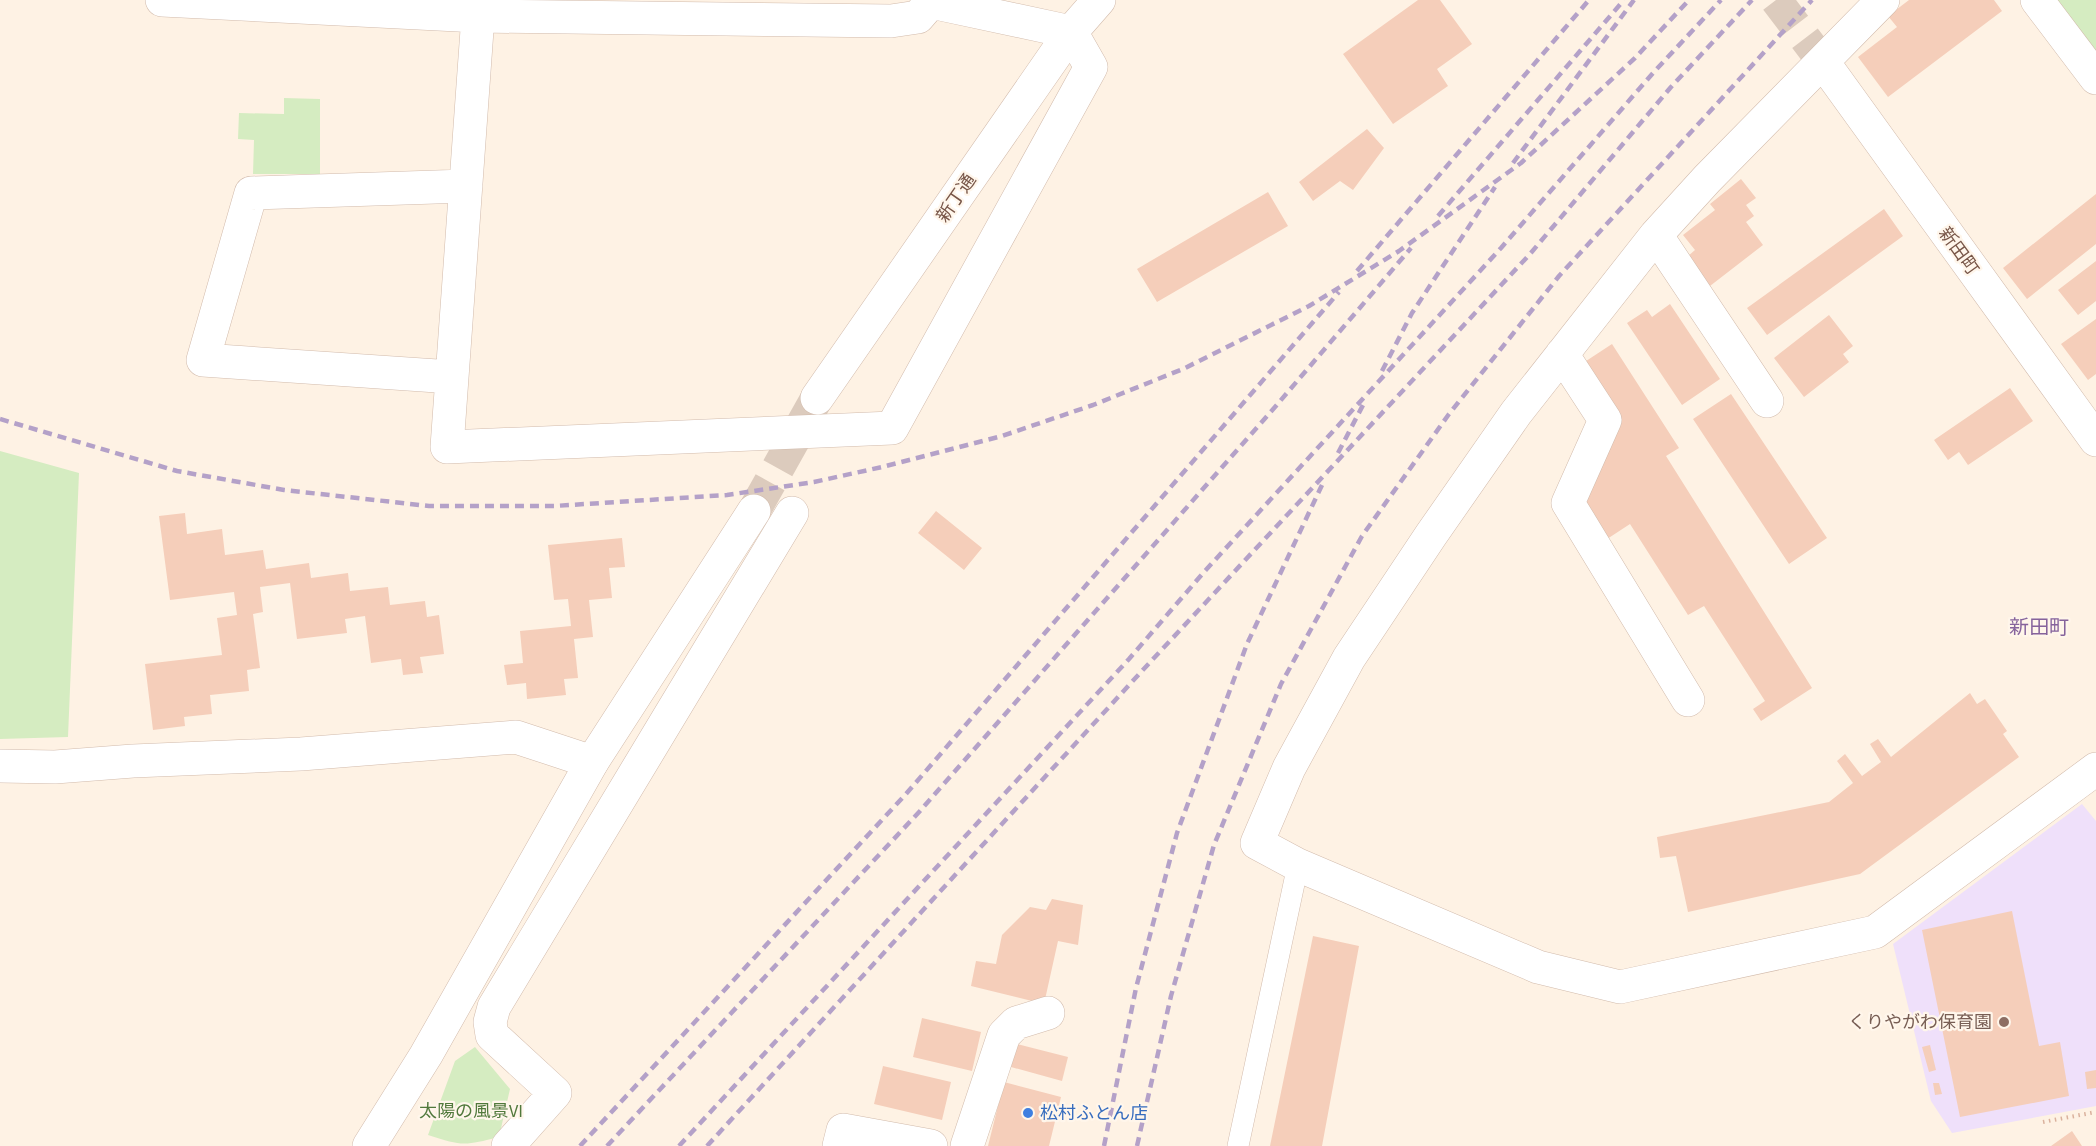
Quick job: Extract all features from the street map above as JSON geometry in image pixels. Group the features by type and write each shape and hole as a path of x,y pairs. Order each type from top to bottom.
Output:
{"street":[{"path":"162,0 478,16 891,21 918,17 932,1 1071,32 1091,67 892,428 447,447 478,16"},
{"name":"新丁通","path":"817,398 1071,32 1099,0"},
{"path":"1882,0 1707,179 1656,235 1516,413 1431,534 1349,658 1289,768 1257,843 1298,865 1538,967 1620,987 1875,932 2096,769"},
{"path":"2037,0 2096,78"},
{"name":"新田町","path":"1823,62 2096,439"},
{"path":"452,377 203,360 251,194 466,186"},
{"path":"1656,235 1767,401"},
{"path":"1562,354 1605,420 1568,503 1688,700"},
{"path":"369,1146 426,1055 592,762 754,511"},
{"path":"508,1146 555,1093 492,1035 490,1022 494,1007 792,513"},
{"path":"0,766 55,767 133,761 301,754 516,738 592,762"},
{"path":"967,1146 1004,1035 1016,1023 1048,1013"},
{"path":"839,1146 843,1130 931,1146"}],"lane":[{"path":"1238,1146 1298,865"}],"path":[{"path":"2043,1122 2096,1112"}],"shaded area":[{"name":"くりやがわ保育園","path":"2082,804 2096,821 2096,1106 1952,1133 1931,1101 1893,944"}],"green space":[{"path":"2052,0 2096,0 2096,59"},
{"path":"284,98 320,99 320,174 253,174 254,140 238,139 239,113 284,114"},
{"path":"0,451 79,473 68,737 0,739"},
{"name":"太陽の風景VI","path":"475,1047 510,1089 499,1137 463,1144 428,1135 455,1061"}],"building":[{"path":"1418,0 1440,0 1472,44 1437,69 1448,86 1393,124 1343,54"},
{"path":"1909,0 1994,0 2002,11 1888,97 1858,57 1897,27 1888,16"},
{"path":"1367,129 1384,148 1353,190 1340,181 1313,201 1299,182"},
{"path":"1741,179 1756,198 1746,205 1754,216 1746,222 1763,245 1710,286 1687,257 1695,250 1683,235 1715,210 1710,204"},
{"path":"1268,192 1288,226 1157,302 1137,269"},
{"path":"2096,194 2096,244 2027,299 2003,268"},
{"path":"1884,209 1903,236 1767,335 1747,308"},
{"path":"2096,261 2096,301 2078,315 2058,290"},
{"path":"1670,304 1720,379 1682,405 1627,323 1647,310 1652,317"},
{"path":"1829,315 1853,346 1843,354 1849,362 1804,397 1774,358"},
{"path":"2096,319 2096,374 2088,380 2061,344"},
{"path":"1612,344 1679,448 1666,456 1812,688 1761,721 1753,709 1765,701 1704,606 1688,615 1630,524 1601,543 1575,503 1615,421 1580,365"},
{"path":"2010,388 2033,421 1968,465 1959,452 1948,460 1934,440"},
{"path":"1731,394 1827,538 1789,564 1693,419"},
{"path":"936,511 982,548 964,570 918,533"},
{"path":"185,513 187,534 222,529 225,555 263,550 266,569 309,563 311,578 348,573 350,591 388,587 390,605 425,601 427,617 439,615 444,654 420,657 423,673 403,675 401,659 371,663 365,616 345,619 347,633 297,639 290,583 260,587 263,612 253,614 260,668 247,670 249,691 210,695 212,714 184,717 185,726 153,730 145,664 222,655 217,618 237,615 234,592 170,600 159,516"},
{"path":"622,538 625,567 609,568 612,598 589,600 593,637 574,639 578,678 564,679 566,695 527,699 526,683 507,685 504,665 523,663 520,631 571,626 568,599 554,600 548,545"},
{"path":"1970,693 1977,704 1985,699 2007,731 2003,734 2019,757 1860,874 1688,912 1676,856 1660,858 1657,837 1829,802 1853,783 1837,761 1845,754 1862,776 1881,762 1870,744 1878,739 1891,757"},
{"path":"1052,899 1083,905 1078,945 1058,941 1044,1004 971,986 976,961 996,964 1002,935 1030,907 1046,910"},
{"path":"2012,911 2039,1046 2060,1042 2069,1096 1960,1117 1922,930"},
{"path":"1313,936 1359,946 1322,1146 1270,1146"},
{"path":"922,1018 981,1032 972,1071 913,1057"},
{"path":"1017,1044 1068,1057 1062,1081 1011,1067"},
{"path":"1930,1045 1936,1070 1929,1072 1922,1047"},
{"path":"883,1066 951,1082 942,1120 874,1104"},
{"path":"2096,1070 2096,1088 2087,1089 2085,1072"},
{"path":"1004,1082 1061,1097 1049,1146 988,1146"},
{"path":"1933,1083 1939,1083 1942,1094 1935,1095"},
{"path":"2072,1131 2082,1146 2051,1146"}],"tunnel":[{"path":"1776,0 1823,62"},
{"path":"754,511 817,398"}],"railway":[{"path":"1357,271 1589,0"},
{"path":"1438,216 1624,0"},
{"path":"1513,163 1634,0"},
{"path":"0,419 177,471 284,490 429,506 554,506 727,495 814,482 882,467 1002,436 1093,405 1183,369 1309,306 1399,251 1521,163 1635,58 1689,0"},
{"path":"679,1146 1129,659 1204,572 1501,248 1653,73 1721,0"},
{"path":"707,1146 1141,672 1530,254 1671,87 1752,0"},
{"path":"1137,1146 1171,996 1214,845 1281,684 1362,536 1449,414 1559,276 1812,0"},
{"path":"1382,371 1412,313 1495,187"},
{"path":"607,1146 920,811 1275,407 1411,248"},
{"path":"580,1146 906,794 1339,292"},
{"path":"1338,453 1363,405"},
{"path":"1104,1146 1136,988 1177,833 1247,644 1322,485"}],"place":[{"name":"くりやがわ保育園","path":"2004,1022"},
{"name":"松村ふとん店","path":"1028,1113"}],"district":[{"name":"新田町","path":"2039,627"}]}
